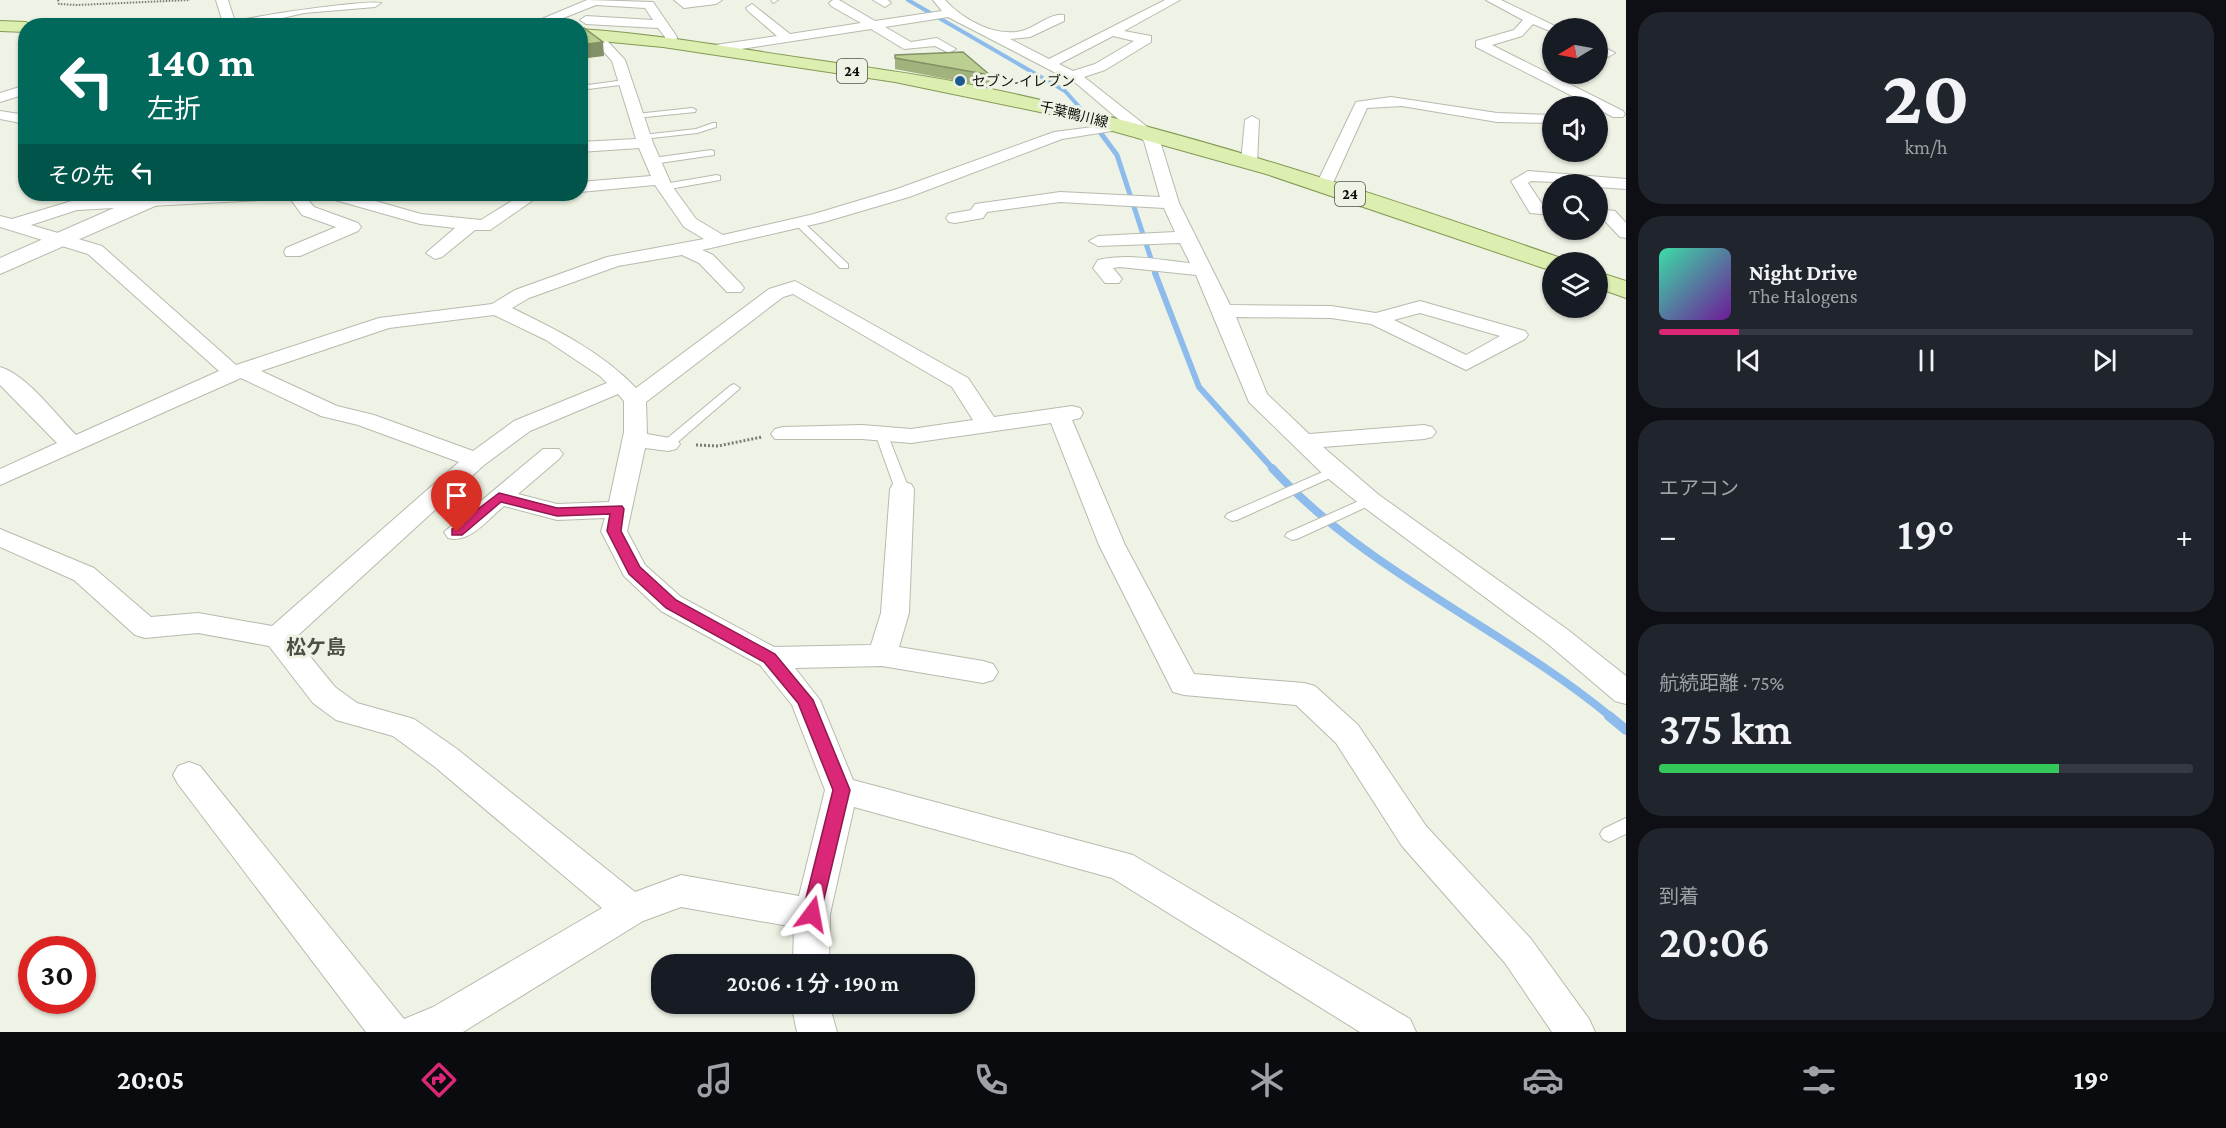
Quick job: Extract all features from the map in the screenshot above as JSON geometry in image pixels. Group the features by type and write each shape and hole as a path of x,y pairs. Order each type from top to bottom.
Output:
{"main road":[{"path":"0,26 18,27"},
{"name":"千葉鴨川線","path":"588,30 987,93 1145,132 1324,185 1542,260"},
{"path":"1608,283 1626,290"}],"street":[{"path":"222,0 229,18"},
{"path":"680,0 684,4 716,0"},
{"path":"939,0 950,13 1072,76 1145,132 1152,141 1170,203 1223,311 1257,397 1334,471 1370,500 1558,637 1626,693"},
{"path":"1049,64 1174,0"},
{"path":"1492,0 1542,24"},
{"path":"552,18 596,1 650,5 671,37 670,42"},
{"path":"256,18 329,5 375,3"},
{"path":"834,3 909,46 937,42 949,49"},
{"path":"752,8 788,38"},
{"path":"715,49 950,13"},
{"path":"995,36 1026,34 1060,18"},
{"path":"1531,19 1518,33 1481,44 1622,114"},
{"path":"588,30 662,24"},
{"path":"588,31 618,60 644,140 663,183 690,223 719,240"},
{"path":"1072,76 1100,67 1146,39 1112,32"},
{"path":"3,96 18,91"},
{"path":"1324,185 1361,105 1376,100 1406,102 1497,117 1542,119"},
{"path":"0,115 18,118"},
{"path":"1249,163 1252,120"},
{"path":"0,478 238,372 386,322 497,309 522,294 596,267 799,223 903,193 1059,135 1119,126"},
{"path":"588,146 644,140"},
{"path":"1542,177 1528,176 1519,181 1536,209 1542,209"},
{"path":"588,188 663,183"},
{"path":"1608,183 1626,184"},
{"path":"955,218 977,214 981,208 1060,197 1170,203"},
{"path":"6,223 75,205 115,201"},
{"path":"0,267 146,201"},
{"path":"293,252 352,227 308,211 301,201"},
{"path":"358,201 420,219 484,225 523,201"},
{"path":"1608,215 1626,233"},
{"path":"6,223 95,250 238,372 329,411 366,420 476,460"},
{"path":"435,253 472,224"},
{"path":"1098,241 1187,237"},
{"path":"684,249 706,259 734,288"},
{"path":"1112,279 1102,268 1105,264 1120,261 1203,270"},
{"path":"278,637 476,460 522,426 628,393 776,293 795,287 960,383 987,424"},
{"path":"1223,311 1331,312 1376,319 1466,364 1518,335 1420,307 1376,319"},
{"path":"497,309 553,336 608,371 628,393 635,440 630,471 618,509 614,531 634,570 671,604 770,658 805,700 842,790 812,914 811,954"},
{"path":"0,374 21,391 72,445"},
{"path":"783,434 880,433 911,436 1066,414 1112,544 1184,684 1304,694 1347,734 1414,836 1518,951 1575,1032"},
{"path":"1304,442 1424,432"},
{"path":"635,440 668,444"},
{"path":"457,532 551,454"},
{"path":"882,655 895,613 902,489"},
{"path":"499,497 557,512 618,509"},
{"path":"0,537 84,574 145,627 198,623 278,637 324,695 347,712 403,727 446,758 630,910"},
{"path":"770,658 882,655 983,672"},
{"path":"189,775 390,1032"},
{"path":"842,790 1121,866 1396,1032"},
{"path":"418,1032 447,1020 630,910 681,891 812,914"},
{"path":"812,1014 817,1032"}],"lane":[{"path":"588,87 625,82"},
{"path":"636,116 692,110"},
{"path":"644,140 697,131 713,125"},
{"path":"653,161 711,153"},
{"path":"663,183 717,178"},
{"path":"799,223 844,266"},
{"path":"668,444 734,388"},
{"path":"880,433 902,489"},
{"path":"1232,517 1334,471"},
{"path":"1292,536 1370,500"},
{"path":"1609,834 1626,825"}],"path":[{"path":"58,0 59,4 77,5 190,0"},
{"path":"668,444 718,446 783,434"}],"building":[{"path":"588,31 603,42 588,44"},
{"path":"963,52 990,75 895,58 895,55"}],"waterway":[{"path":"908,0 1065,91 1092,121"},
{"path":"1091,120 1117,155 1156,274"},
{"path":"1155,273 1199,387 1273,469"},
{"path":"1273,469 1309,505 1349,538 1392,569 1570,685 1611,717"},
{"path":"1609,716 1626,730"}],"place":[{"name":"セブン-イレブン","path":"960,81"}],"district":[{"name":"松ケ島","path":"316,647"}],"route":[{"path":"457,532 499,497 557,512 618,509 614,531 634,570 671,604 770,658 805,700 842,790 812,914"}]}
